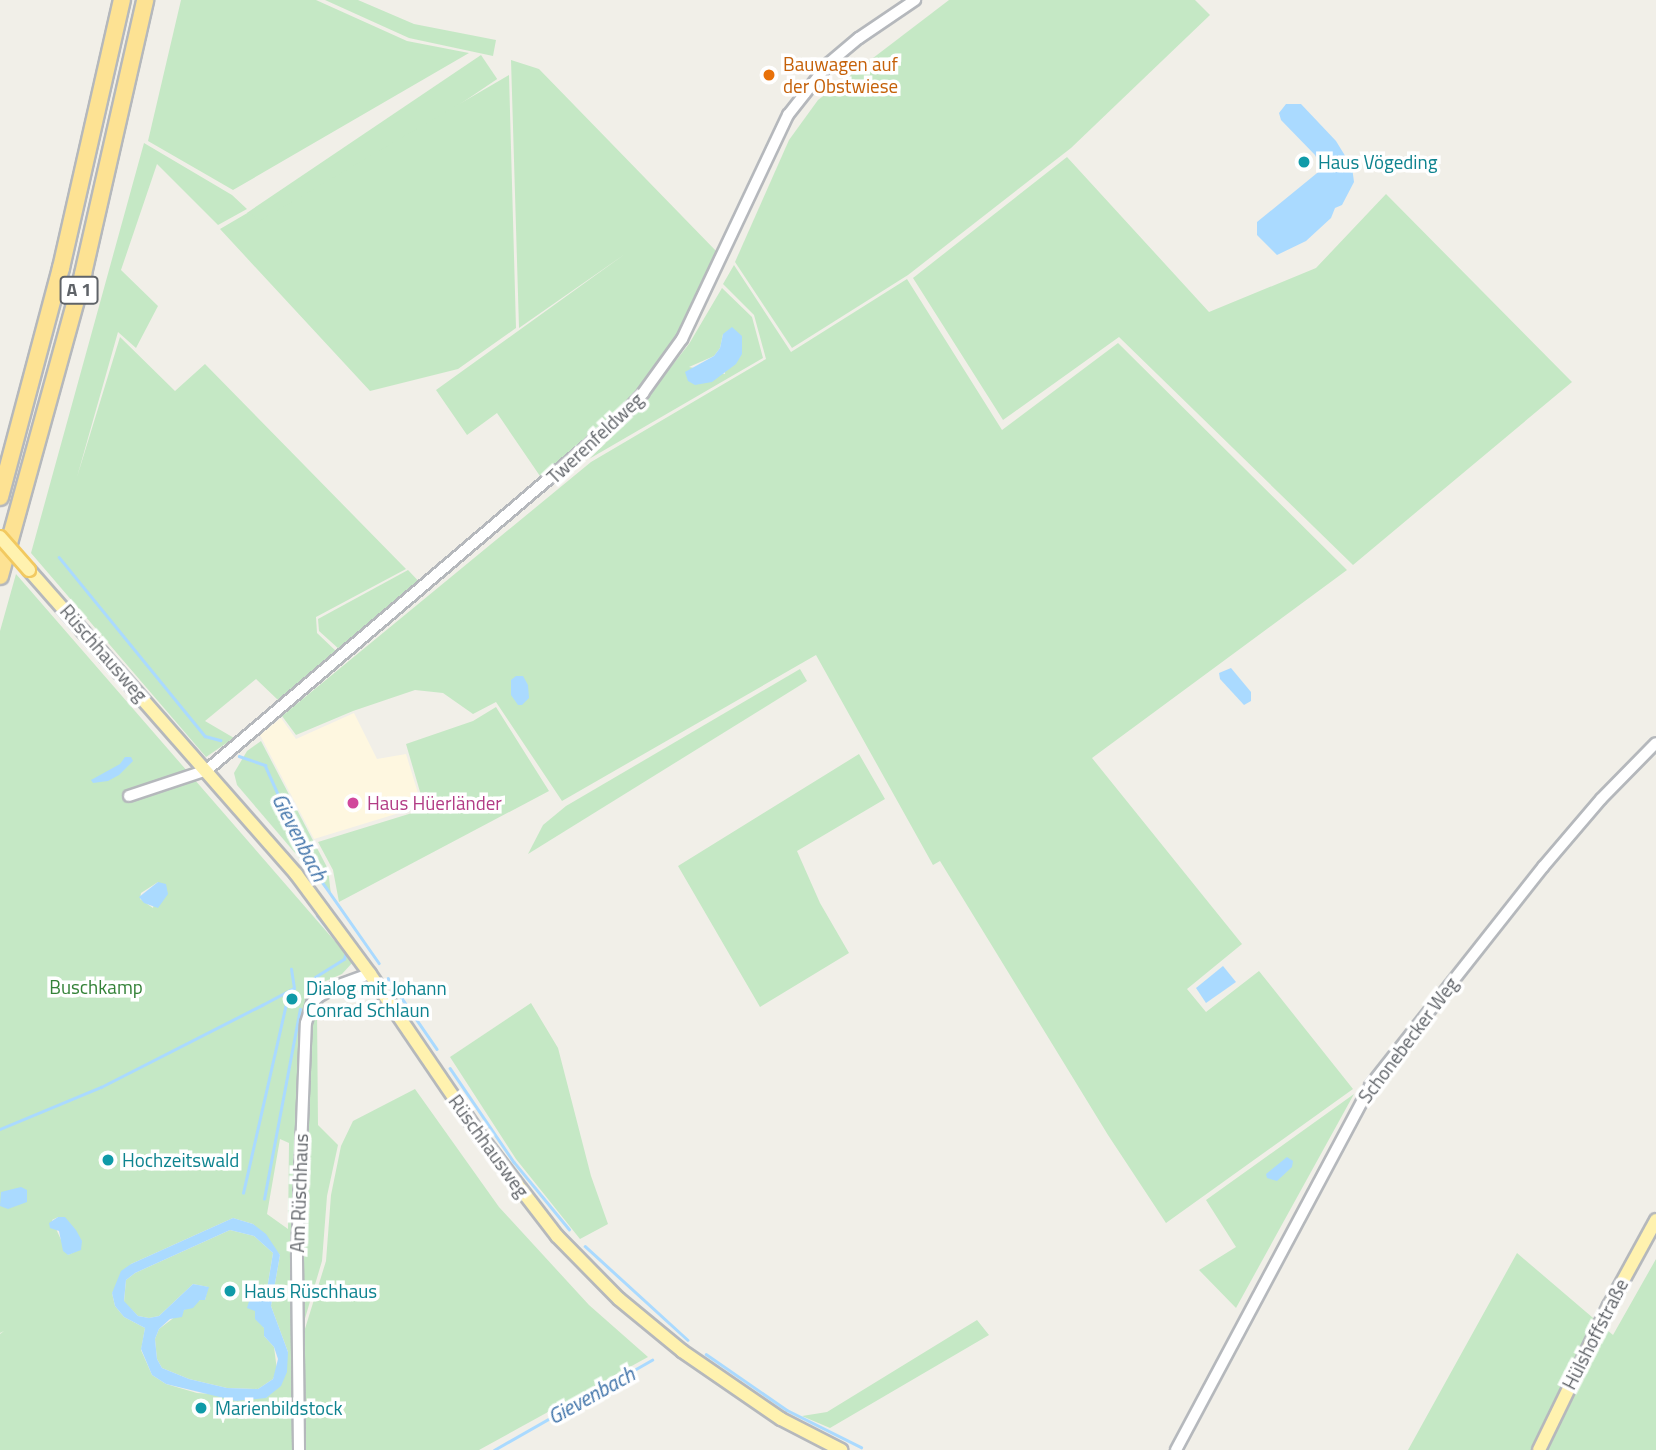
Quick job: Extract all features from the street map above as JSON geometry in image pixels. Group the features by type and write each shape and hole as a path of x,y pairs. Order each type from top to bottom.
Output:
{"highway":[{"name":"A 1","path":"0,497 61,268 122,0"},
{"name":"A 1","path":"0,576 83,274 145,0"}],"main road":[{"name":"Rüschhausweg","path":"0,537 296,874 370,974 516,1186 589,1270 650,1326 733,1388 781,1419 842,1450"},
{"name":"Hülshoffstraße","path":"1539,1450 1609,1306 1656,1220"}],"street":[{"name":"Twerenfeldweg","path":"207,770 582,454 629,409 682,339 788,115 829,63 859,38 915,0"},
{"name":"Schonebecker Weg","path":"1177,1450 1370,1086 1565,841 1656,743"},
{"path":"129,796 207,770"},
{"name":"Am Rüschhaus","path":"299,1450 297,1254 306,1023 312,1003 318,997 339,985 370,974"}],"shaded area":[{"path":"354,713 377,759 406,754 422,806 314,839 260,735 281,718 296,739"}],"green space":[{"path":"181,0 316,0 407,41 469,53 233,190 148,141"},
{"path":"325,0 358,0 414,24 496,40 493,56 409,38"},
{"path":"949,0 1195,0 1210,15 1071,148 908,275 792,348 735,262 789,140 818,100"},
{"path":"481,55 497,79 263,237 247,213"},
{"path":"511,60 539,69 717,252 682,327 641,386 617,417 542,479 497,413 467,435 436,390 625,254 519,328"},
{"path":"509,75 516,328 458,369 370,391 220,229 249,212 259,221"},
{"path":"144,143 232,195 247,209 218,225 157,164 121,270 158,306 136,348 118,332 77,477 120,337 175,391 205,364 406,569 316,617 317,633 338,653 278,700 256,679 205,721 234,738 206,757 31,553"},
{"path":"1067,157 1209,312 1316,268 1386,194 1572,382 1353,565 1119,337 1003,420 913,278"},
{"path":"734,265 791,352 907,279 1002,430 1118,343 1347,570 1092,758 1242,944 1187,989 1206,1012 1259,971 1353,1089 1166,1223 1108,1135 940,861 933,865 816,655 562,801 496,702 473,714 443,693 415,690 353,711 296,735 282,716 591,462 766,359 754,315 723,284"},
{"path":"722,288 752,317 763,358 589,459 628,421 689,344","holes":["723,334 725,374 689,367 714,356 720,348"]},
{"path":"408,570 423,586 340,650 319,631 318,619"},
{"name":"Buschkamp","path":"16,574 353,962 342,974 307,989 317,1008 318,1125 338,1145 327,1196 322,1261 301,1332 295,1450 0,1450 0,1334 4,1331 0,1333 0,631","holes":["158,882 153,908 140,899 141,893","280,1139 289,1143 288,1229 267,1214","64,1217 76,1251 68,1255 52,1220","233,1218 253,1224 280,1255 271,1306 288,1352 266,1398 197,1393 166,1384 152,1375 141,1350 145,1328 124,1317 115,1306 112,1293 131,1264"]},
{"path":"800,669 807,681 528,854 543,825 566,806"},
{"path":"496,707 549,791 339,902 333,870 318,842 425,809 406,744 473,721"},
{"path":"261,741 328,869 331,895 237,785 234,773 247,751"},
{"path":"859,754 885,799 797,851 820,903 849,953 760,1007 678,866"},
{"path":"531,1003 558,1048 591,1176 608,1224 580,1239 516,1159 450,1057"},
{"path":"415,1089 499,1207 589,1305 648,1357 479,1450 306,1450 304,1332 326,1261 331,1195 341,1146 353,1121"},
{"path":"1354,1094 1236,1308 1199,1270 1236,1247 1206,1200"},
{"path":"230,1230 254,1236 273,1253 265,1301 255,1311 264,1328 264,1336 274,1347 277,1370 273,1379 258,1389 227,1388 189,1379 162,1368 157,1359 155,1339 159,1329 184,1310 200,1300 205,1300 208,1287 193,1284 159,1316 149,1318 138,1316 124,1302 126,1280 135,1273"},
{"path":"1517,1253 1613,1335 1656,1259 1656,1450 1408,1450"},
{"path":"977,1320 989,1335 830,1428 802,1416 827,1412"}],"water":[{"path":"1286,104 1301,104 1336,141 1352,167 1354,182 1342,205 1335,208 1331,218 1306,241 1277,255 1257,235 1257,222 1322,169 1315,155 1281,120 1279,113"},
{"path":"732,327 742,336 742,354 736,364 712,382 695,385 688,381 685,372 714,356 720,348 723,334"},
{"path":"1231,668 1251,692 1251,701 1244,705 1220,679 1219,673"},
{"path":"516,676 523,676 528,685 529,698 522,705 518,705 511,695 511,680"},
{"path":"125,757 131,757 133,761 119,775 108,781 93,783 91,780 120,764"},
{"path":"158,882 166,884 168,894 158,908 144,903 139,897"},
{"path":"1223,966 1236,982 1206,1003 1196,988"},
{"path":"1287,1157 1293,1161 1292,1167 1277,1181 1267,1178 1266,1174"},
{"path":"21,1187 27,1190 27,1202 8,1209 0,1206 1,1192"},
{"path":"58,1217 65,1217 76,1230 82,1241 81,1250 68,1255 63,1251 59,1231 50,1228 49,1223"},
{"path":"233,1218 253,1224 266,1234 280,1255 271,1306 288,1352 287,1372 281,1386 266,1398 236,1401 166,1384 152,1375 141,1349 145,1328 124,1317 115,1306 112,1293 121,1271","holes":["230,1230 254,1236 273,1253 265,1301 250,1298 247,1308 255,1311 255,1319 264,1328 264,1336 274,1347 278,1359 273,1379 258,1389 227,1388 189,1379 162,1368 157,1359 155,1339 159,1329 170,1319 182,1317 184,1310 193,1308 200,1300 205,1300 209,1287 193,1284 159,1316 149,1318 138,1316 124,1301 126,1280 135,1273"]}],"waterway":[{"name":"Gievenbach","path":"59,557 205,736 220,740"},
{"name":"Gievenbach","path":"239,756 265,765 309,863 379,963"},
{"path":"315,977 344,959 346,952 317,916"},
{"path":"0,1129 101,1087 294,988 291,969"},
{"name":"Gievenbach","path":"388,978 437,1049"},
{"path":"243,1193 286,1004"},
{"path":"264,1199 300,1009"},
{"name":"Gievenbach","path":"450,1068 514,1162 569,1229"},
{"name":"Gievenbach","path":"585,1246 688,1340"},
{"path":"706,1354 787,1410 861,1447"},
{"name":"Gievenbach","path":"494,1450 652,1360"}],"place":[{"name":"Bauwagen auf der Obstwiese","path":"769,75"},
{"name":"Haus Vögeding","path":"1304,162"},
{"name":"Haus Hüerländer","path":"353,803"},
{"name":"Dialog mit Johann Conrad Schlaun","path":"292,999"},
{"name":"Hochzeitswald","path":"108,1160"},
{"name":"Haus Rüschhaus","path":"230,1291"},
{"name":"Marienbildstock","path":"201,1408"}]}
